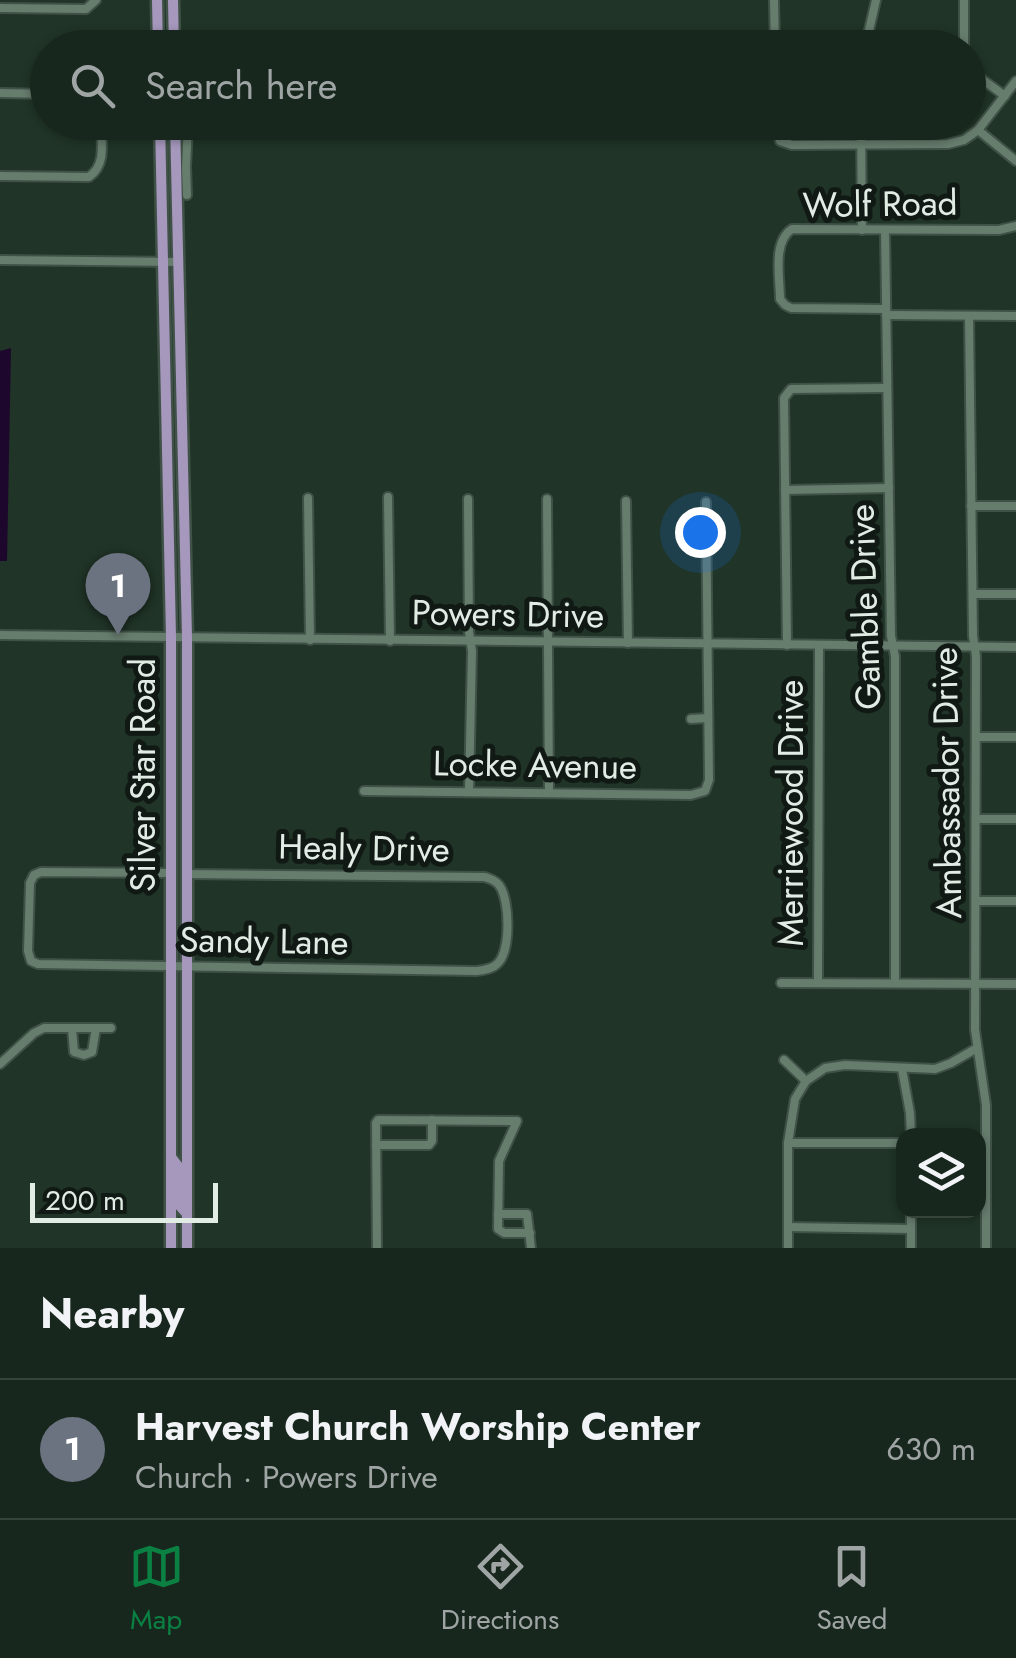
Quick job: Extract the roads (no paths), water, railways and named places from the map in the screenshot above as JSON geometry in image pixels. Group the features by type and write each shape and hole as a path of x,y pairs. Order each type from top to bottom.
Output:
{"main road":[{"path":"157,0 158,30"},
{"path":"173,0 174,30"},
{"name":"Silver Star Road","path":"160,140 171,637 171,1248"},
{"path":"164,140 167,199 178,212"},
{"name":"Silver Star Road","path":"176,140 186,637 187,1248"},
{"path":"166,447 176,456 177,504 184,527"},
{"path":"171,1156 178,1166 178,1204 187,1214"}],"street":[{"path":"0,8 86,9 96,0"},
{"path":"774,0 775,30"},
{"path":"869,30 876,0"},
{"path":"964,0 964,30"},
{"path":"986,120 1016,81"},
{"path":"986,82 1005,96"},
{"path":"0,94 30,94"},
{"path":"986,137 1016,161"},
{"path":"0,176 89,177 102,162 101,140"},
{"path":"187,140 188,195"},
{"path":"780,140 792,146 948,144 964,140"},
{"path":"862,140 862,230"},
{"name":"Wolf Road","path":"886,312 784,306 780,299 780,242 785,234 792,229 999,230 1016,226"},
{"name":"Gamble Drive","path":"885,230 891,636 895,656 895,982"},
{"path":"0,260 178,262"},
{"path":"886,312 1016,316"},
{"name":"Ambassador Drive","path":"969,316 977,1048 986,1105 986,1248"},
{"name":"Merriewood Drive","path":"787,645 784,398 792,389 887,388"},
{"path":"785,490 889,488"},
{"path":"388,497 390,640"},
{"path":"308,498 310,640"},
{"path":"468,499 469,792"},
{"path":"548,500 549,793"},
{"path":"626,501 628,643"},
{"path":"691,718 708,718 706,502"},
{"path":"971,506 1016,506"},
{"path":"972,594 1016,594"},
{"name":"Powers Drive","path":"0,635 1016,647"},
{"name":"Merriewood Drive","path":"818,981 819,645"},
{"name":"Locke Avenue","path":"364,790 691,794 705,791 708,780 708,718"},
{"path":"976,737 1016,737"},
{"path":"976,819 1016,819"},
{"name":"Sandy Lane","path":"171,873 34,875 30,883 30,961 187,968 488,970 503,956 506,924"},
{"name":"Healy Drive","path":"186,874 485,877 499,885 506,898 506,924"},
{"path":"976,901 1016,901"},
{"path":"780,983 1016,984"},
{"path":"0,1064 44,1028 111,1028"},
{"path":"72,1028 74,1052 84,1055 92,1052 96,1028"},
{"path":"788,1248 788,1143 796,1098 806,1081 826,1068 845,1065 935,1069 977,1048"},
{"path":"784,1060 806,1081"},
{"path":"902,1069 911,1128"},
{"path":"377,1248 378,1120 517,1121 499,1162 498,1228 500,1232 530,1233"},
{"path":"376,1145 429,1145 432,1120"},
{"path":"788,1143 896,1144"},
{"path":"498,1214 527,1214 531,1248"},
{"path":"911,1218 911,1248"},
{"path":"788,1228 910,1229"}],"place":[{"name":"Harvest Church Worship Center","path":"118,635"}]}
